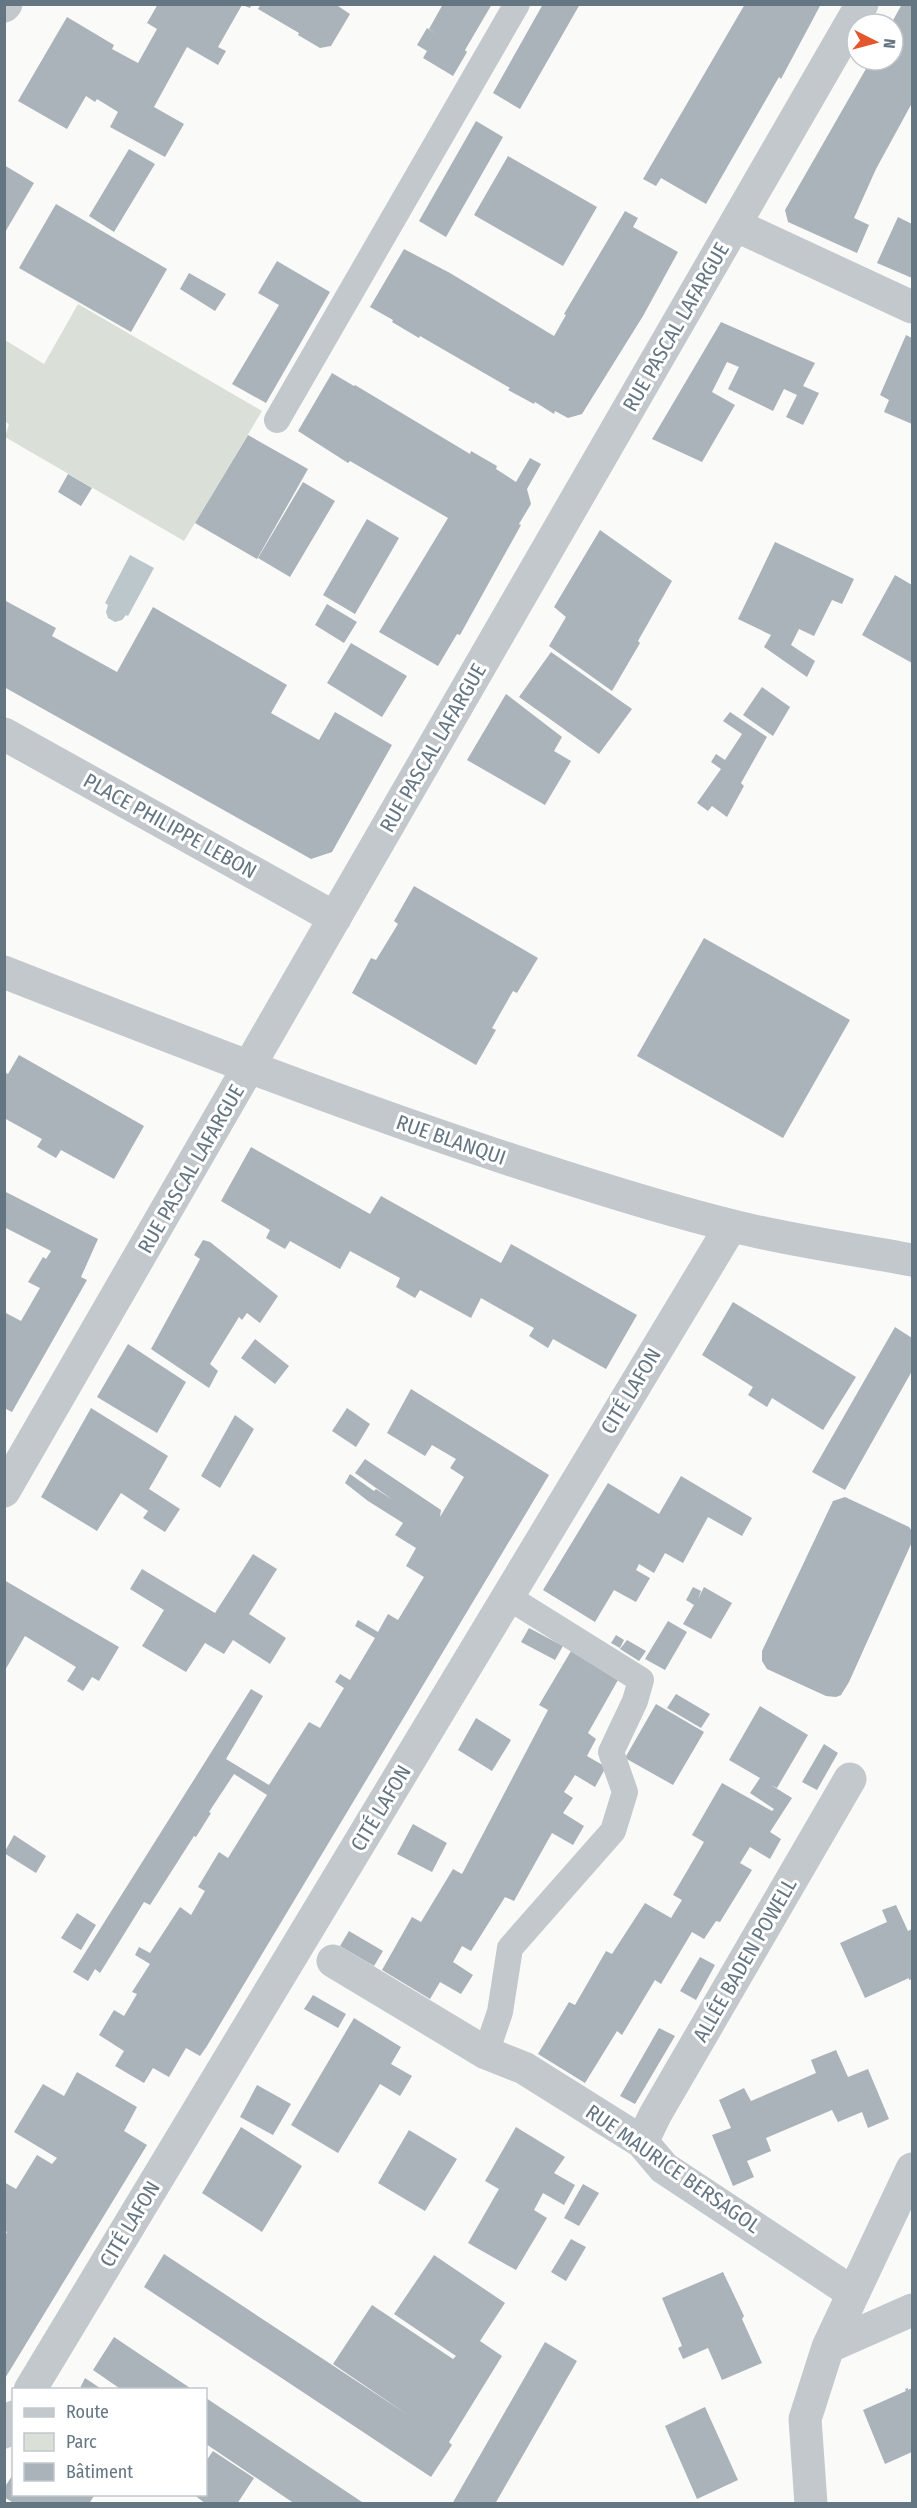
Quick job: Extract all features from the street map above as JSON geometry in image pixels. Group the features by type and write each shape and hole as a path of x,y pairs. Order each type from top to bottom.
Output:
{"street":[{"name":"RUE PASCAL LAFARGUE","path":"4,1491 862,4"},
{"path":"735,225 912,307"},
{"name":"PLACE PHILIPPE LEBON","path":"4,734 335,918"},
{"name":"RUE BLANQUI","path":"4,972 425,1132 596,1187 730,1226 912,1260"},
{"name":"CITÉ LAFON","path":"31,2388 730,1226"},
{"name":"ALLÉE BADEN POWELL","path":"642,2142 655,2115 850,1779"},
{"name":"RUE MAURICE BERSAGOL","path":"333,1961 486,2053 524,2068 642,2142 664,2168 853,2293"},
{"path":"811,2504 805,2419 828,2347 912,2169"},
{"path":"828,2347 912,2310"}],"lane":[{"path":"277,420 517,4"},
{"path":"486,2053 500,2012 510,1948 613,1831 625,1792 611,1752 635,1701 641,1680 508,1597"}],"green space":[{"path":"78,304 262,411 184,541 5,437 9,424 4,421 5,340 44,364"}],"shaded area":[{"path":"130,555 154,568 128,616 115,622 108,618 106,612 108,605 105,603"}],"building":[{"path":"158,4 252,4 250,8 242,5 218,47 226,51 218,65 187,47 154,107 184,124 165,157 110,127 118,112 97,99 95,102 86,96 67,129 18,101 67,17 114,45 112,49 138,63 157,29 147,23"},
{"path":"261,4 335,4 350,14 331,46 320,48 258,9"},
{"path":"443,4 492,4 465,50 467,52 453,76 423,58 427,51 417,45 427,28 436,34 429,29"},
{"path":"543,4 580,4 520,109 493,93"},
{"path":"745,4 821,4 781,79 779,77 706,204 661,178 656,186 643,179"},
{"path":"902,4 912,4 912,103 876,169 854,218 869,225 857,253 788,222 785,210 864,72 905,72 905,12 898,12"},
{"path":"476,121 503,137 446,237 419,221"},
{"path":"129,149 155,164 114,232 89,216"},
{"path":"508,156 597,207 563,266 474,215"},
{"path":"4,165 34,183 4,234"},
{"path":"56,204 167,269 131,332 19,268"},
{"path":"625,211 638,218 633,227 678,252 643,316 582,414 568,418 555,411 554,414 535,402 534,404 370,307 404,249 450,273 554,336 566,315 564,314"},
{"path":"898,217 912,224 912,278 877,263"},
{"path":"277,261 330,292 266,403 232,384 279,305 258,293"},
{"path":"189,273 226,294 215,311 180,289"},
{"path":"721,322 815,363 803,386 819,393 803,425 786,417 797,395 784,389 773,411 728,389 739,367 727,362 712,392 735,405 702,462 652,439"},
{"path":"906,335 912,338 912,424 884,412 889,400 880,395"},
{"path":"332,373 470,454 471,451 497,466 496,469 516,482 530,458 541,464 527,489 531,504 519,524 521,525 460,635 457,634 438,666 379,632 448,518 350,461 348,463 298,431"},
{"path":"248,435 308,469 257,559 195,523"},
{"path":"68,474 92,488 81,506 58,492"},
{"path":"303,482 335,501 290,577 258,558"},
{"path":"367,519 399,538 355,614 323,595"},
{"path":"600,530 672,581 612,691 549,646 566,617 554,607"},
{"path":"775,542 854,579 842,604 832,600 814,636 799,629 791,645 815,661 807,677 764,647 771,635 738,619"},
{"path":"895,575 912,585 912,663 862,635"},
{"path":"4,600 56,628 52,636 117,672 153,607 287,685 271,713 319,740 335,712 392,745 332,852 311,859 4,687"},
{"path":"327,604 357,622 344,643 315,625"},
{"path":"351,643 407,676 382,717 327,683"},
{"path":"551,652 632,709 599,754 519,697"},
{"path":"762,687 790,707 773,736 743,715"},
{"path":"506,694 562,737 554,751 571,761 545,805 467,760"},
{"path":"730,712 767,737 741,783 744,786 727,817 712,806 708,811 697,803 721,769 711,762 716,754 725,760 742,734 723,721"},
{"path":"414,886 538,958 517,993 513,991 492,1028 496,1030 476,1065 352,993 371,958 376,960 398,924 394,921"},
{"path":"704,938 850,1020 783,1138 637,1056"},
{"path":"19,1055 144,1126 114,1179 61,1150 56,1158 37,1147 42,1139 4,1118 4,1072 8,1074"},
{"path":"251,1147 370,1214 381,1196 501,1263 511,1244 637,1315 606,1369 553,1339 548,1348 529,1336 534,1328 481,1298 471,1318 420,1290 415,1298 396,1287 400,1278 350,1251 340,1269 290,1241 285,1249 266,1238 270,1230 221,1201"},
{"path":"4,1191 98,1239 81,1277 87,1280 12,1412 4,1408 4,1312 21,1321 40,1288 28,1282 43,1257 46,1259 51,1251 4,1227"},
{"path":"203,1240 210,1242 278,1296 260,1323 247,1313 242,1320 239,1317 210,1364 218,1371 209,1388 151,1349 200,1259 194,1255"},
{"path":"733,1302 856,1377 823,1430 772,1398 767,1407 748,1395 753,1387 702,1355"},
{"path":"895,1327 912,1338 912,1371 845,1490 812,1472"},
{"path":"255,1339 289,1366 275,1384 241,1358"},
{"path":"128,1344 186,1382 157,1433 97,1397"},
{"path":"411,1389 549,1475 207,2046 200,2056 186,2048 169,2077 153,2068 144,2083 115,2066 124,2051 99,2035 114,2010 124,2016 137,1994 132,1992 150,1964 135,1955 139,1947 150,1953 180,1907 191,1915 205,1891 198,1887 219,1852 228,1858 267,1795 234,1774 196,1837 194,1836 150,1905 144,1902 100,1973 95,1969 88,1981 73,1972 251,1689 263,1696 226,1759 269,1785 309,1722 320,1728 344,1688 335,1682 340,1674 350,1680 375,1638 355,1626 358,1620 378,1632 388,1614 398,1620 424,1577 406,1566 416,1548 395,1535 403,1523 345,1483 350,1474 374,1491 376,1489 393,1500 355,1473 365,1459 441,1510 440,1517 464,1477 450,1468 456,1459 432,1445 425,1456 387,1433"},
{"path":"91,1408 168,1456 149,1489 180,1509 165,1532 143,1518 148,1511 121,1493 97,1531 41,1497"},
{"path":"347,1408 370,1424 356,1447 332,1431"},
{"path":"235,1415 254,1429 220,1488 201,1476"},
{"path":"681,1476 752,1518 742,1536 708,1517 683,1563 665,1553 654,1573 639,1564 636,1570 650,1578 636,1602 614,1590 595,1622 543,1590 608,1483 659,1514"},
{"path":"845,1497 909,1527 912,1531 912,1542 849,1682 841,1695 836,1697 826,1696 767,1669 762,1661 762,1651 833,1501"},
{"path":"253,1554 277,1569 249,1614 286,1638 270,1664 233,1640 224,1654 205,1643 186,1672 142,1646 164,1610 130,1589 142,1569 215,1613"},
{"path":"4,1580 119,1647 99,1681 92,1677 83,1691 67,1681 76,1667 25,1636 4,1672"},
{"path":"693,1587 701,1591 698,1599 704,1587 732,1603 711,1639 683,1624 694,1605 686,1600"},
{"path":"668,1621 687,1632 665,1670 645,1659"},
{"path":"529,1628 563,1646 555,1660 521,1642"},
{"path":"616,1635 624,1640 620,1648 611,1643"},
{"path":"627,1640 646,1651 639,1661 620,1649"},
{"path":"571,1651 618,1680 588,1733 596,1739 587,1756 606,1767 595,1787 575,1775 564,1792 573,1798 563,1813 584,1826 573,1845 552,1833 514,1901 505,1897 471,1951 462,1946 453,1962 473,1975 461,1994 440,1982 430,1999 382,1970 412,1917 421,1922 453,1869 462,1874 548,1710 539,1705"},
{"path":"676,1694 710,1714 701,1728 667,1708"},
{"path":"656,1704 704,1732 673,1785 625,1758"},
{"path":"760,1706 808,1735 777,1788 771,1785 792,1798 770,1832 781,1839 770,1859 750,1847 740,1863 752,1870 720,1922 716,1921 704,1939 692,1932 661,1984 655,1980 622,2035 617,2031 585,2083 538,2054 569,2002 575,2005 606,1951 612,1954 645,1903 671,1918 682,1900 673,1895 704,1842 692,1835 722,1783 772,1811 774,1809 750,1793 760,1778 729,1760"},
{"path":"476,1718 511,1740 492,1771 458,1750"},
{"path":"824,1744 838,1753 817,1790 802,1782"},
{"path":"413,1824 447,1843 432,1872 397,1854"},
{"path":"14,1835 46,1856 36,1873 4,1853"},
{"path":"896,1905 908,1931 912,1929 912,1979 909,1980 909,1978 865,1998 840,1943 887,1922 882,1910"},
{"path":"77,1913 96,1925 81,1950 61,1938"},
{"path":"349,1931 383,1951 374,1966 340,1946"},
{"path":"700,1957 715,1965 696,2000 680,1991"},
{"path":"313,1995 346,2014 338,2028 304,2009"},
{"path":"354,2018 401,2047 391,2064 412,2076 400,2096 380,2084 338,2153 291,2125"},
{"path":"659,2028 675,2036 635,2104 620,2096"},
{"path":"836,2050 848,2077 868,2069 889,2119 868,2128 862,2112 838,2122 832,2110 766,2138 771,2151 747,2161 754,2177 733,2186 712,2135 731,2128 719,2100 744,2088 751,2101 816,2073 811,2060"},
{"path":"77,2072 137,2107 124,2131 147,2145 4,2380 4,2237 7,2232 4,2230 4,2182 16,2189 37,2155 52,2164 57,2158 14,2132 43,2084 64,2096"},
{"path":"257,2085 291,2104 273,2135 240,2117"},
{"path":"241,2127 302,2166 262,2232 202,2193"},
{"path":"516,2127 565,2157 554,2173 575,2185 564,2205 543,2193 534,2210 547,2218 516,2270 468,2243 499,2189 485,2181"},
{"path":"409,2130 457,2159 425,2211 378,2183"},
{"path":"583,2184 599,2193 579,2226 564,2218"},
{"path":"571,2239 586,2247 566,2281 551,2272"},
{"path":"164,2254 408,2415 333,2364 372,2305 453,2359 456,2356 394,2314 434,2255 505,2303 480,2341 502,2356 449,2442 452,2445 431,2477 144,2287"},
{"path":"723,2272 744,2316 742,2319 762,2363 722,2380 708,2348 683,2359 678,2348 682,2346 662,2298"},
{"path":"114,2337 190,2388 119,2388 93,2370"},
{"path":"545,2342 577,2361 495,2504 452,2504"},
{"path":"85,2378 100,2388 80,2388"},
{"path":"908,2388 908,2390 912,2388 912,2452 885,2464 863,2410 906,2391 905,2389"},
{"path":"207,2399 365,2504 295,2504 207,2445"},
{"path":"705,2407 738,2480 697,2499 665,2426"},
{"path":"213,2451 254,2478 237,2504 206,2504 196,2496 207,2496 207,2460"},
{"path":"12,2476 12,2496 94,2496 89,2504 15,2504 4,2497 4,2488"}]}
